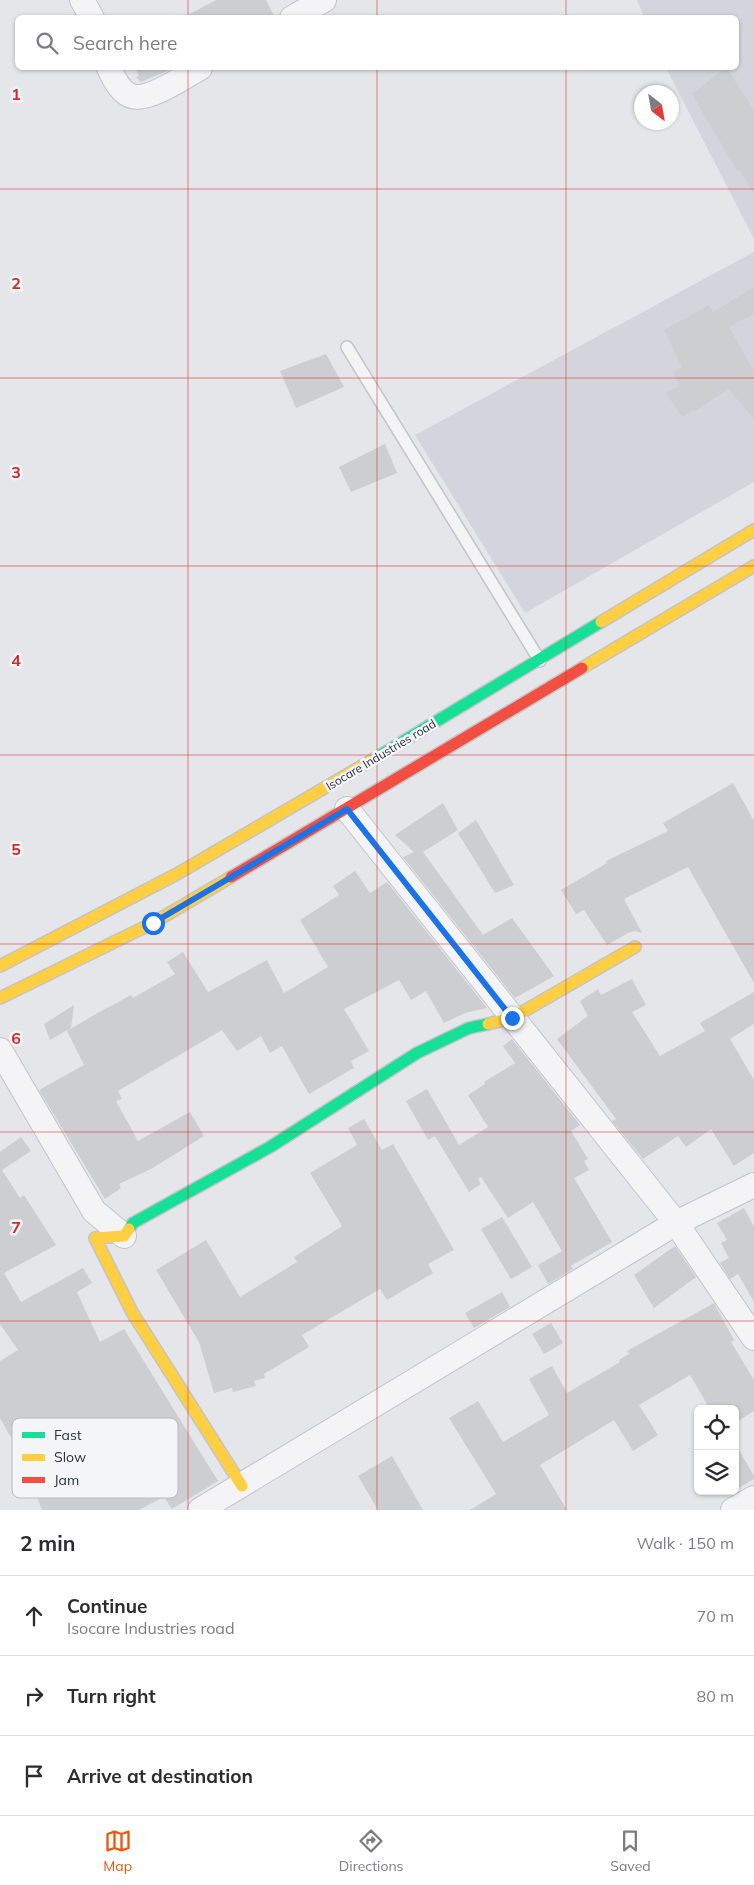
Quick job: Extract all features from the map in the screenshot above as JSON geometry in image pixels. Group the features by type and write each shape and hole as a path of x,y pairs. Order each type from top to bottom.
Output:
{"street":[{"path":"82,0 90,15"},
{"path":"297,15 324,0"},
{"path":"110,70 121,89 130,96 144,96 196,70"},
{"name":"Isocare Industries road","path":"0,966 48,943 177,874 438,721 754,530"},
{"path":"0,998 153,923 754,566"},
{"path":"347,809 676,1223 754,1338"},
{"path":"124,1236 133,1222 270,1147 417,1053 469,1028 512,1018 636,946"},
{"path":"0,1050 94,1211 124,1236"},
{"path":"200,1510 676,1223 754,1185"},
{"path":"124,1236 95,1238 132,1312 242,1486"},
{"path":"734,1510 754,1498"}],"lane":[{"path":"348,347 554,685"}],"shaded area":[{"path":"637,0 754,0 754,239 679,93 679,85 675,85 667,70 739,70 739,15 643,15"},
{"path":"754,252 754,482 525,613 415,435"}],"building":[{"path":"216,0 266,0 274,15 188,15"},
{"path":"136,70 169,70 141,82 136,77 139,76"},
{"path":"722,70 728,70 754,110 754,195 740,170 737,171 692,94"},
{"path":"754,287 754,314 729,327 754,371 754,419 728,389 695,411 682,417 666,393 680,386 673,373 682,367 664,330 709,305 713,312"},
{"path":"326,354 344,387 296,408 280,371"},
{"path":"385,444 397,473 351,492 339,467"},
{"path":"733,783 754,821 754,983 688,867 624,899 642,933 635,931 628,933 607,945 584,910 576,914 561,890 607,863 606,861 668,831 663,823"},
{"path":"443,803 458,830 423,852 483,935 512,918 554,976 515,998 403,857 414,852 395,835"},
{"path":"476,820 514,885 495,893 458,833"},
{"path":"355,871 370,893 387,882 487,1008 465,1013 444,1023 426,991 411,1000 399,980 344,1009 369,1051 351,1061 354,1068 309,1094 282,1046 270,1053 261,1036 237,1051 222,1030 118,1091 122,1099 116,1101 138,1141 190,1112 204,1136 151,1169 119,1184 121,1188 105,1199 39,1090 84,1065 67,1031 131,995 133,998 175,974 167,962 183,952 208,992 267,960 284,993 328,967 300,920 339,895 333,886"},
{"path":"632,979 646,1005 632,1012 660,1056 705,1031 700,1023 754,992 754,1024 730,1039 754,1080 754,1153 734,1166 711,1129 686,1147 678,1136 643,1159 612,1121 616,1119 557,1039 588,1016 580,1001 598,989 601,995"},
{"path":"74,1005 71,1028 50,1040 44,1024"},
{"path":"512,1039 580,1125 571,1131 588,1159 584,1161 589,1170 574,1178 612,1242 571,1266 573,1269 548,1284 538,1265 562,1251 533,1202 508,1218 481,1177 478,1179 481,1184 469,1192 435,1136 428,1140 406,1101 427,1089 459,1145 488,1127 468,1095 485,1084 484,1082 515,1063 503,1046"},
{"path":"364,1119 382,1150 393,1144 454,1250 428,1264 433,1273 387,1300 380,1289 302,1335 309,1347 264,1374 265,1378 254,1381 256,1386 233,1392 232,1388 214,1393 199,1342 156,1270 206,1240 240,1297 297,1262 294,1257 342,1226 310,1173 357,1145 348,1128"},
{"path":"21,1137 31,1151 2,1170 20,1198 24,1195 56,1245 4,1273 21,1302 83,1268 92,1283 77,1292 100,1342 124,1329 218,1481 172,1509 165,1498 178,1498 178,1418 12,1418 12,1439 0,1418 0,1361 18,1350 0,1324 0,1152"},
{"path":"744,1208 754,1227 754,1302 738,1274 730,1279 720,1263 729,1258 721,1243 727,1240 717,1223"},
{"path":"502,1217 532,1267 511,1279 481,1229"},
{"path":"675,1246 696,1277 654,1308 634,1275"},
{"path":"502,1292 510,1307 474,1328 465,1313"},
{"path":"714,1303 734,1340 731,1342 754,1380 754,1411 739,1420 739,1405 708,1405 690,1375 639,1405 658,1435 633,1451 614,1420 540,1465 567,1510 470,1510 496,1494 449,1418 478,1401 503,1442 549,1415 529,1379 552,1366 567,1393 620,1362 619,1360 629,1354 627,1351"},
{"path":"551,1323 563,1343 544,1354 532,1334"},
{"path":"739,1450 754,1476 754,1479 739,1488"},
{"path":"392,1456 423,1510 378,1510 358,1476"},
{"path":"37,1498 162,1498 139,1510 42,1510"}],"traffic: fast":[{"path":"379,756 601,622"},
{"path":"129,1229 133,1223 270,1147 417,1053 469,1028 488,1024"}],"traffic: slow":[{"path":"601,622 754,530"},
{"path":"582,668 754,566"},
{"path":"0,966 177,874 379,756"},
{"path":"0,998 153,923 231,877"},
{"path":"488,1024 512,1018 635,947"},
{"path":"129,1229 124,1236 95,1238 132,1312 242,1486"}],"traffic: jam":[{"path":"231,877 582,668"}],"route":[{"path":"153,923 347,809 512,1018"}]}
